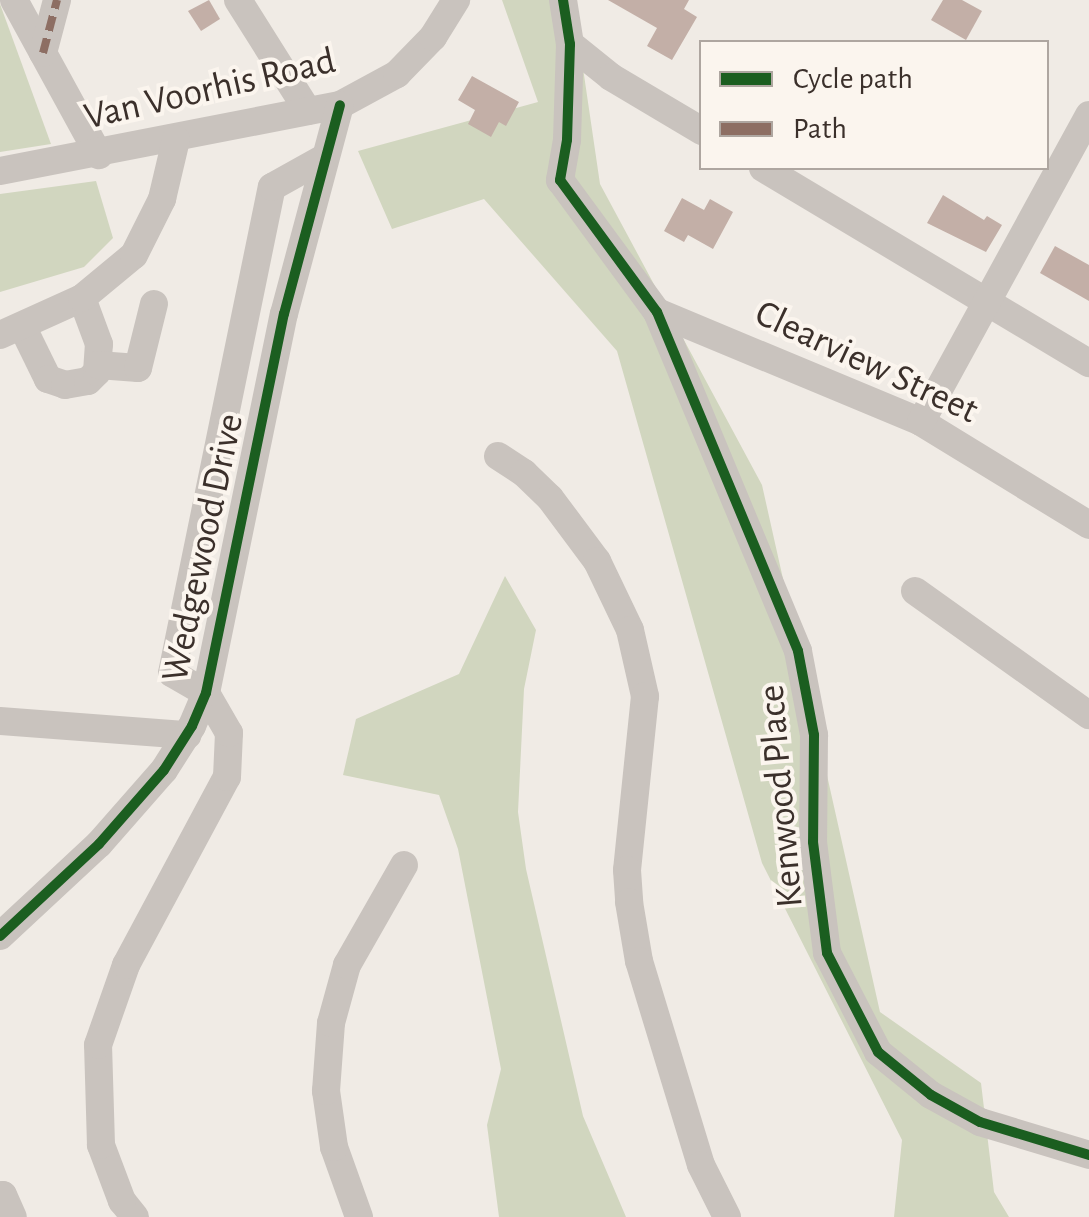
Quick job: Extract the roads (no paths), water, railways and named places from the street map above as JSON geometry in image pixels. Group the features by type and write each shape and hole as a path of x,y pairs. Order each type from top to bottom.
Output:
{"street":[{"path":"14,0 99,155"},
{"path":"43,53 57,0"},
{"path":"238,0 308,110"},
{"name":"Van Voorhis Road","path":"0,171 99,155 340,105 398,74 433,37 456,0"},
{"name":"Kenwood Place","path":"563,0 570,44 567,140 560,180 658,312 798,652 814,735 813,842 827,952 878,1052 931,1095 980,1122 1089,1155"},
{"path":"570,44 611,77 699,129"},
{"name":"Wedgewood Drive","path":"0,936 99,844 164,770 187,735 206,692 284,314 322,159 340,105"},
{"path":"921,422 1089,115"},
{"path":"82,298 98,344 98,365 88,381 77,384 48,380 11,330 82,298 134,255 162,198 176,140"},
{"path":"135,1217 122,1201 101,1146 98,1045 126,964 228,778 229,733 206,692 172,673 272,187 322,159"},
{"path":"766,170 1089,363"},
{"path":"98,365 138,368 154,304"},
{"name":"Clearview Street","path":"658,312 921,422 1089,525"},
{"path":"498,456 524,472 550,498 597,561 630,630 645,696 626,870 628,902 639,962 701,1165 727,1217"},
{"path":"915,591 1089,715"},
{"path":"0,721 187,735"},
{"path":"359,1217 334,1147 326,1091 330,1023 347,965 404,865"},
{"path":"0,907 29,909"},
{"path":"0,1196 4,1195 13,1217"}]}
